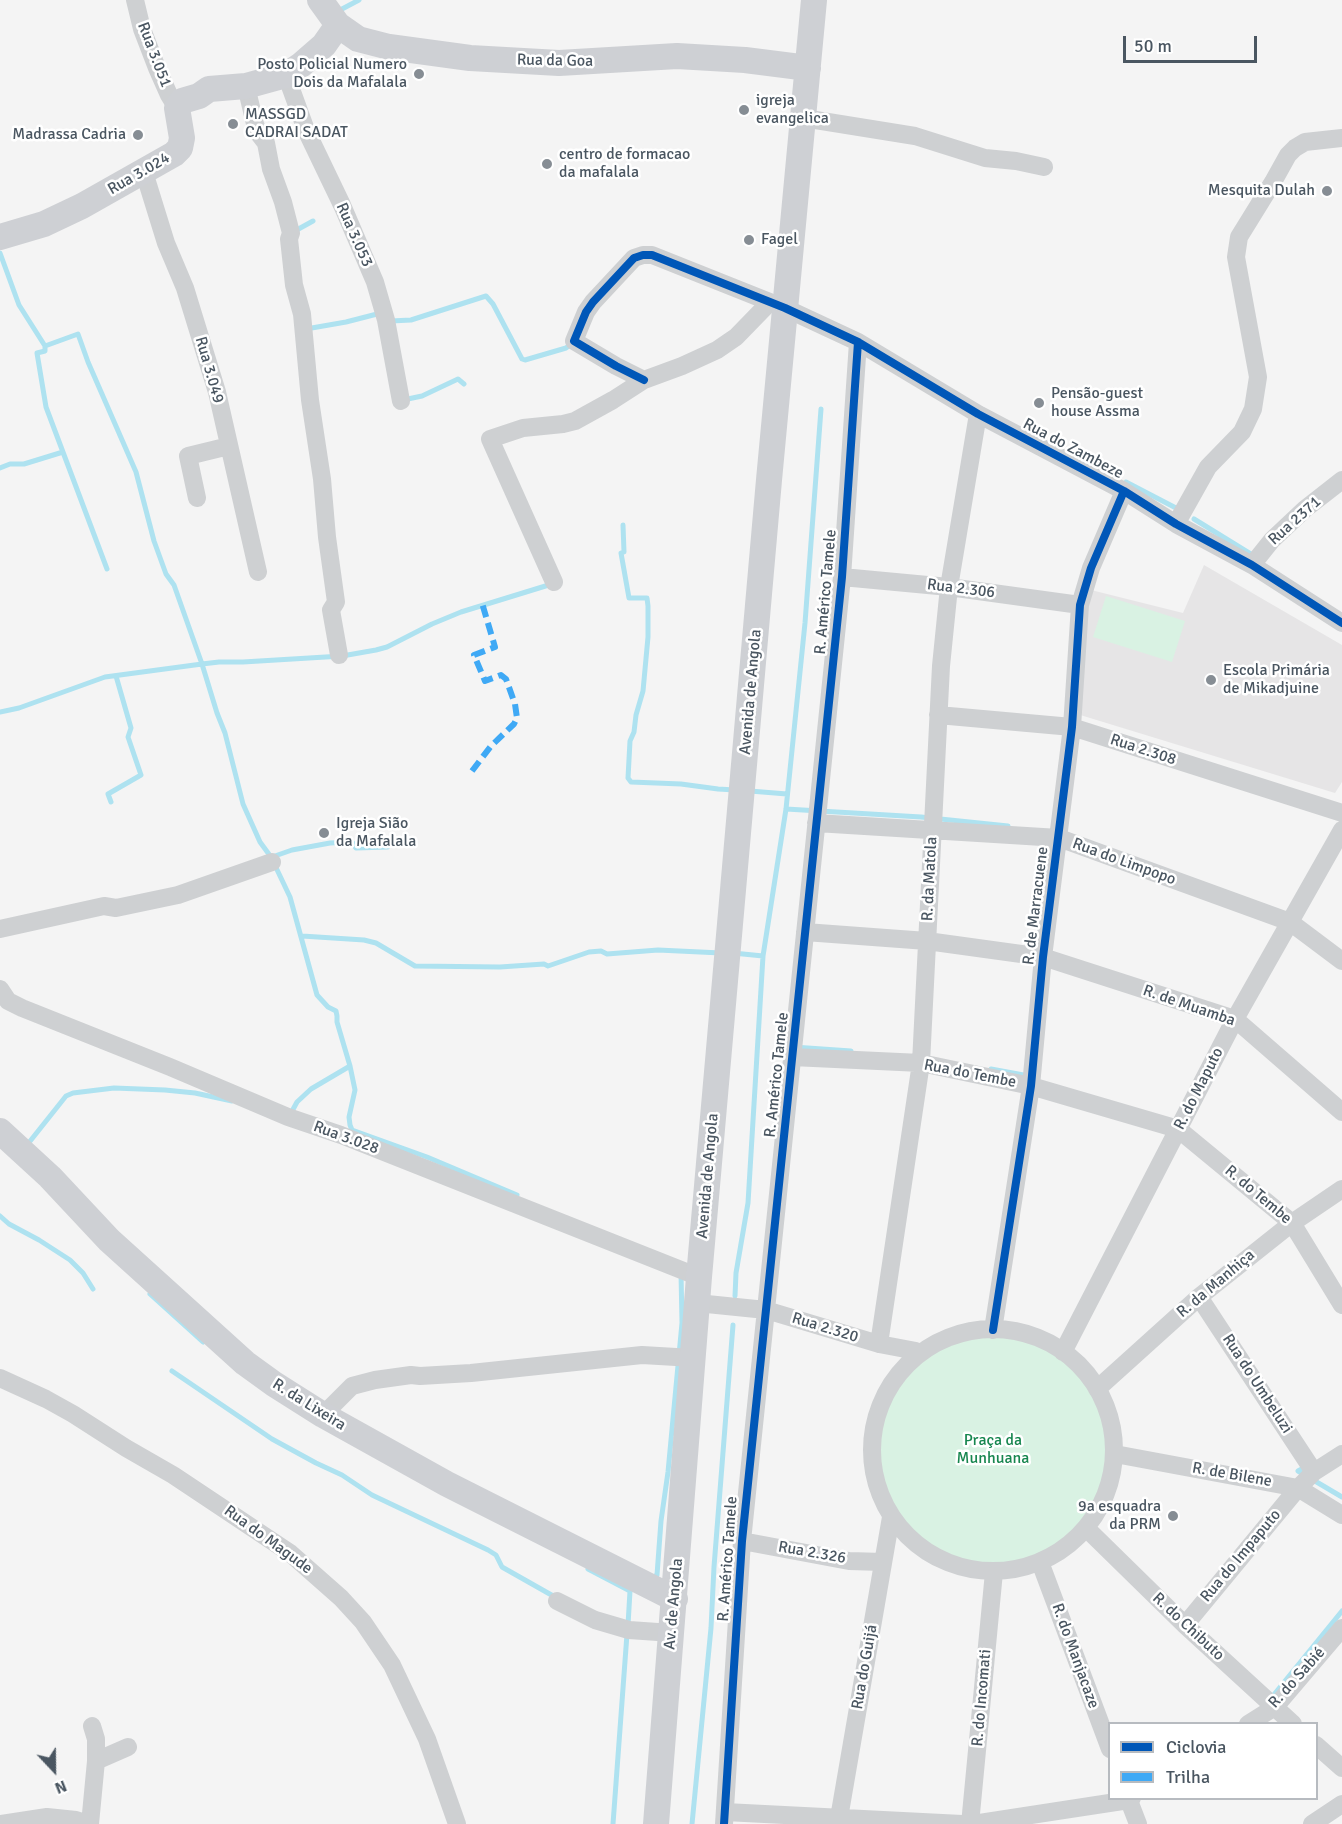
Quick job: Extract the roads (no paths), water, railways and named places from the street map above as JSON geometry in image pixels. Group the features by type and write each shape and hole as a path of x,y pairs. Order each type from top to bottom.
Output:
{"street":[{"name":"Rua 3.051","path":"135,0 142,29 157,68 177,108"},
{"name":"Rua da Goa","path":"320,0 338,25 358,39 389,47 470,58 559,63 677,56 745,60 808,68"},
{"name":"Avenida de Angola","path":"691,1383 778,305 803,118 814,0"},
{"path":"294,70 324,45 338,25"},
{"path":"177,108 182,101 199,96 209,89 246,86 344,53 389,47"},
{"name":"Rua 3.053","path":"294,70 306,130 375,282 386,320 401,401"},
{"path":"246,86 255,124 266,143 271,169 284,202 291,233 289,239 294,285 302,314 310,400 322,479 336,602 332,610 339,656"},
{"name":"Rua 3.024","path":"0,237 44,224 82,206 174,154 180,147 182,138 177,108"},
{"path":"803,118 915,136 960,152 1044,167"},
{"path":"1176,524 1208,467 1242,432 1253,409 1258,377 1236,257 1239,237 1288,155 1295,148 1305,142 1342,138"},
{"name":"Rua 3.049","path":"144,172 156,215 192,309 217,392 258,572"},
{"name":"Rua do Zambeze","path":"644,380 574,340 586,312 634,258 652,255 778,305 858,342 978,414 1124,491 1176,524 1252,565 1342,623"},
{"path":"554,582 490,439 523,428 575,421 644,380 717,350 778,305"},
{"name":"R. Américo Tamele","path":"724,1818 742,1541 842,577 858,342"},
{"name":"R. da Matola","path":"879,1344 921,1063 941,666 950,587 978,414"},
{"path":"197,498 188,456 229,446"},
{"name":"Rua 2371","path":"1252,565 1272,540 1305,509 1342,480"},
{"name":"R. de Marracuene","path":"993,1330 1031,1086 1043,957 1072,727 1080,605 1091,568 1124,491"},
{"name":"Rua 2.306","path":"842,577 950,587 1080,605"},
{"name":"Rua 2.308","path":"938,715 1072,727 1342,813"},
{"name":"Rua do Limpopo","path":"816,823 1059,838 1290,922 1342,961"},
{"name":"R. do Maputo","path":"1064,1352 1235,1019 1342,830"},
{"path":"0,929 104,906 116,908 178,895 272,862"},
{"name":"R. de Muamba","path":"805,932 927,941 1043,957 1235,1019 1342,1112"},
{"name":"Rua 3.028","path":"0,989 8,1001 22,1008 288,1117 341,1135 699,1277"},
{"name":"Rua do Tembe","path":"792,1057 921,1063 1031,1086 1178,1129"},
{"name":"R. do Tembe","path":"1178,1129 1292,1222 1342,1305"},
{"name":"R. da Lixeira","path":"0,1131 50,1177 109,1240 245,1363 274,1384 323,1415 447,1484 675,1599"},
{"name":"R. da Manhiça","path":"1098,1389 1199,1297 1292,1222 1342,1188"},
{"name":"Rua do Umbeluzi","path":"1199,1297 1314,1472"},
{"name":"Rua 2.320","path":"697,1303 766,1310 879,1344 916,1351"},
{"path":"993,1330 1018,1332 1064,1352 1098,1389 1108,1413 1114,1439 1115,1454 1109,1488 1086,1528 1065,1548 1040,1562 1018,1569 994,1572 964,1568 935,1558 911,1540 891,1517 876,1485 871,1451 877,1416 893,1379 916,1351 965,1333 993,1330"},
{"path":"323,1415 352,1386 375,1380 411,1375 471,1373 642,1355 693,1358"},
{"name":"Rua do Magude","path":"0,1378 64,1409 173,1475 290,1553 341,1598 363,1622 392,1665 427,1740 457,1824"},
{"name":"Av. de Angola","path":"656,1824 691,1383"},
{"name":"R. de Bilene","path":"1115,1454 1298,1488 1342,1515"},
{"name":"Rua do Impaputo","path":"1185,1624 1298,1488 1314,1472 1342,1454"},
{"name":"Rua do Guijá","path":"839,1818 891,1517"},
{"name":"R. do Chibuto","path":"1086,1528 1291,1722"},
{"name":"Rua 2.326","path":"742,1541 849,1561 883,1562"},
{"name":"R. do Manjacaze","path":"1040,1562 1108,1744"},
{"name":"R. do Incomati","path":"972,1824 994,1572"},
{"path":"557,1601 595,1620 629,1630 672,1634"},
{"name":"R. do Sabié","path":"1251,1722 1275,1707 1342,1628"},
{"path":"0,1824 47,1817 90,1824 96,1761 96,1739 92,1726"},
{"path":"1318,1746 1342,1768"},
{"path":"96,1761 128,1747"},
{"path":"972,1824 1123,1800"},
{"path":"1129,1800 1138,1824"},
{"path":"1312,1824 1342,1804"},
{"path":"724,1818 839,1818 962,1824"}],"waterway":[{"path":"342,9 359,0"},
{"path":"293,232 313,221"},
{"path":"0,253 19,305 45,346"},
{"path":"391,321 411,320 486,296 493,304 522,359 566,348 571,344"},
{"path":"306,329 381,313"},
{"path":"107,569 46,407 37,353 45,351 45,346 78,334 136,472 154,541 166,574 174,585 202,664 342,656 376,650 461,612 552,584"},
{"path":"403,400 422,396 458,379 464,384"},
{"path":"735,1296 736,1273 748,1203 763,956 786,809 805,623 821,409"},
{"path":"0,468 10,464 24,464 63,452"},
{"path":"1126,482 1176,508"},
{"path":"1194,519 1254,556"},
{"path":"623,525 624,552 621,553 629,598 647,598 648,606 648,637 643,691 630,741 628,778 631,782 681,784 735,790"},
{"path":"0,712 19,708 105,677 202,664 225,733 243,804 260,842 271,857 290,897 317,995 328,1007 336,1011 355,1090 349,1117 352,1130 427,1157 517,1195"},
{"path":"111,802 108,794 141,775 128,737 131,728 116,676"},
{"path":"750,791 787,794"},
{"path":"786,809 921,817 1008,826"},
{"path":"272,857 292,850 330,843 352,842 356,848 388,847"},
{"path":"302,936 364,940 376,943 415,966 500,967 544,964 548,966 589,952 601,951 607,954 658,950 721,953"},
{"path":"733,953 763,956"},
{"path":"779,1046 851,1051"},
{"path":"290,1115 297,1102 311,1089 350,1066"},
{"path":"991,1069 1029,1076"},
{"path":"27,1145 66,1096 73,1093 114,1088 165,1090 195,1093 232,1101"},
{"path":"0,1216 9,1224 70,1260 83,1273 93,1289"},
{"path":"652,1578 657,1575 668,1472 682,1323 681,1273"},
{"path":"150,1294 203,1342"},
{"path":"692,1824 711,1628 733,1325"},
{"path":"172,1371 272,1439 342,1475 372,1495 488,1550 496,1555 502,1567 555,1597"},
{"path":"1307,1466 1298,1471 1342,1497"},
{"path":"588,1569 630,1591"},
{"path":"628,1625 630,1591 636,1587"},
{"path":"1272,1697 1342,1611"},
{"path":"613,1824 627,1634"}],"place":[{"name":"Posto Policial Numero Dois da Mafalala","path":"419,74"},
{"name":"igreja evangelica","path":"744,110"},
{"name":"MASSGD CADRAI SADAT","path":"233,124"},
{"name":"Madrassa Cadria","path":"138,135"},
{"name":"centro de formacao da mafalala","path":"547,164"},
{"name":"Mesquita Dulah","path":"1327,191"},
{"name":"Fagel","path":"749,240"},
{"name":"Pensão-guest house Assma","path":"1039,403"},
{"name":"Escola Primária de Mikadjuine","path":"1211,680"},
{"name":"Igreja Sião da Mafalala","path":"324,833"},
{"name":"9a esquadra da PRM","path":"1173,1516"}],"park label":[{"name":"Praça da Munhuana","path":"993,1450"}]}
